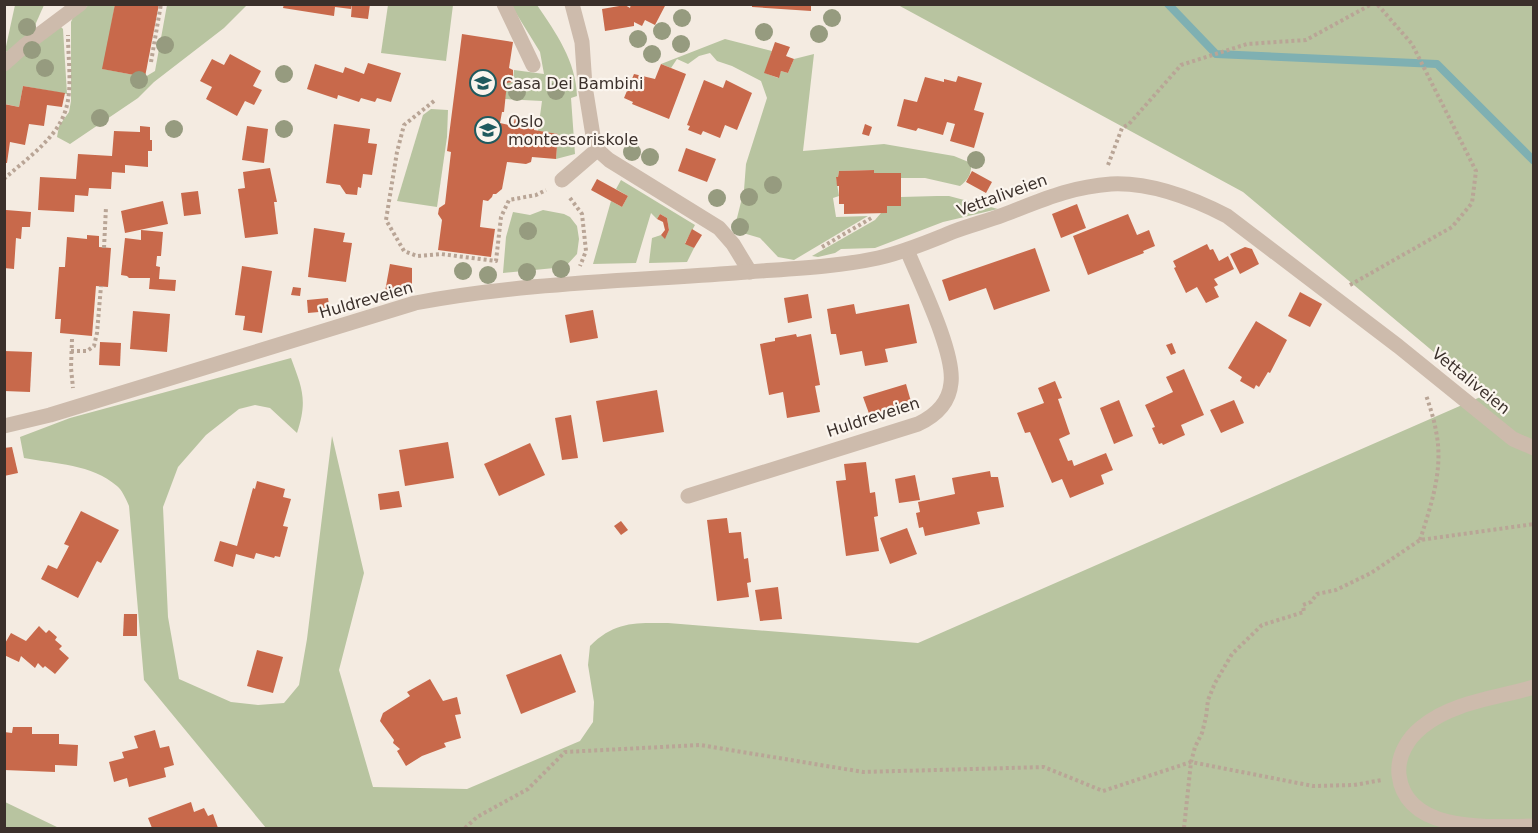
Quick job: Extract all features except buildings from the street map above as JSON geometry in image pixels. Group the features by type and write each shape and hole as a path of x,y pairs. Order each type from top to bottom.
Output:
{"street":[{"path":"504,4 533,65"},
{"path":"572,4 582,42 590,126 598,149 609,160 719,228 733,244 750,272"},
{"path":"4,64 74,9"},
{"path":"562,180 598,149"},
{"name":"Vettaliveien","path":"750,272 843,264 907,250 1074,189 1128,184 1149,187 1179,195 1241,225 1513,438 1533,448"},
{"name":"Huldreveien","path":"688,496 918,424 932,417 941,408 951,383 951,369 942,337 907,250"},
{"name":"Huldreveien","path":"4,426 51,415 415,303 469,293 750,272"},
{"path":"1533,687 1470,704 1422,726 1402,751 1399,769 1404,794 1409,802 1419,812 1434,820 1475,827 1533,826"}],"path":[{"path":"151,62 161,4"},
{"path":"1100,185 1122,128 1129,124 1181,65 1247,44 1306,40 1372,4"},
{"path":"1333,297 1339,289 1452,227 1472,203 1476,171 1412,44 1377,4"},
{"path":"4,179 53,133 62,119 69,92 74,9"},
{"path":"434,101 404,125 397,152 386,220 404,251 417,256 441,254 496,261 501,217 509,200 536,195 562,180"},
{"path":"569,197 582,214 586,250 577,284"},
{"path":"104,248 106,207"},
{"path":"820,248 873,217"},
{"path":"71,351 87,351 94,346 101,286"},
{"path":"72,339 73,386"},
{"path":"1417,361 1437,432 1439,461 1434,495 1420,540"},
{"path":"1184,828 1191,762 1194,747 1202,733 1208,700 1232,654 1262,626 1304,612 1302,605 1311,602 1317,594 1336,590 1371,573 1420,540 1533,524"},
{"path":"465,828 477,817 528,789 565,752 700,745 863,772 1044,767 1103,791 1191,762 1313,786 1354,785 1400,778"}],"green space":[{"path":"15,5 44,5 32,32 7,52 5,51"},
{"path":"89,5 115,5 103,69 145,77 155,71 167,5 247,5 224,28 154,82 138,98 70,144 57,137 59,126 69,112 71,101 71,22 74,15"},
{"path":"388,5 453,5 446,61 381,53"},
{"path":"511,5 537,5 569,59 577,96 571,98 575,154 556,159 558,134 538,131 542,101 505,99 507,83 513,82 514,70 544,74 540,52"},
{"path":"898,5 1533,5 1533,828 266,828 144,680 129,506 121,490 107,479 85,469 24,458 20,437 70,418 291,358 303,403 297,433 270,408 255,405 239,409 206,435 178,467 163,507 168,617 179,679 231,702 258,705 284,703 299,685 307,639 332,436 364,573 339,670 373,787 467,789 580,741 593,722 594,702 588,665 590,646 617,628 635,624 668,623 918,643 1485,395 1243,192"},
{"path":"59,25 63,29 67,94 23,86 19,107 5,104 5,71"},
{"path":"725,39 772,51 765,73 778,78 781,71 788,73 794,59 814,54 803,151 884,144 954,156 971,163 969,176 960,186 925,178 901,178 900,173 874,173 874,170 839,171 836,177 839,196 833,198 836,217 868,216 794,260 778,257 760,238 743,233 736,222 744,190 746,164 767,98 761,81 717,61 710,53 699,56 688,64 677,59 671,68 661,64"},
{"path":"431,109 448,110 447,137 437,207 397,201 423,115"},
{"path":"621,180 695,225 685,243 694,248 687,262 649,263 652,238 661,235 665,238 669,230 667,218 660,214 657,219 651,213 636,263 593,264 611,201 622,207 628,196 616,189"},
{"path":"949,196 998,209 943,222 875,248 841,249 835,253 812,256 875,220 887,206 901,206 901,197"},
{"path":"543,210 564,214 570,217 577,226 579,239 577,254 565,267 503,273 506,237 513,212 530,215"},
{"path":"5,802 59,828 5,828"}],"waterway":[{"path":"1168,4 1216,54 1437,64 1534,161"}],"place":[{"name":"Casa Dei Bambini","path":"483,83"},
{"name":"Oslo montessoriskole","path":"488,130"}]}
